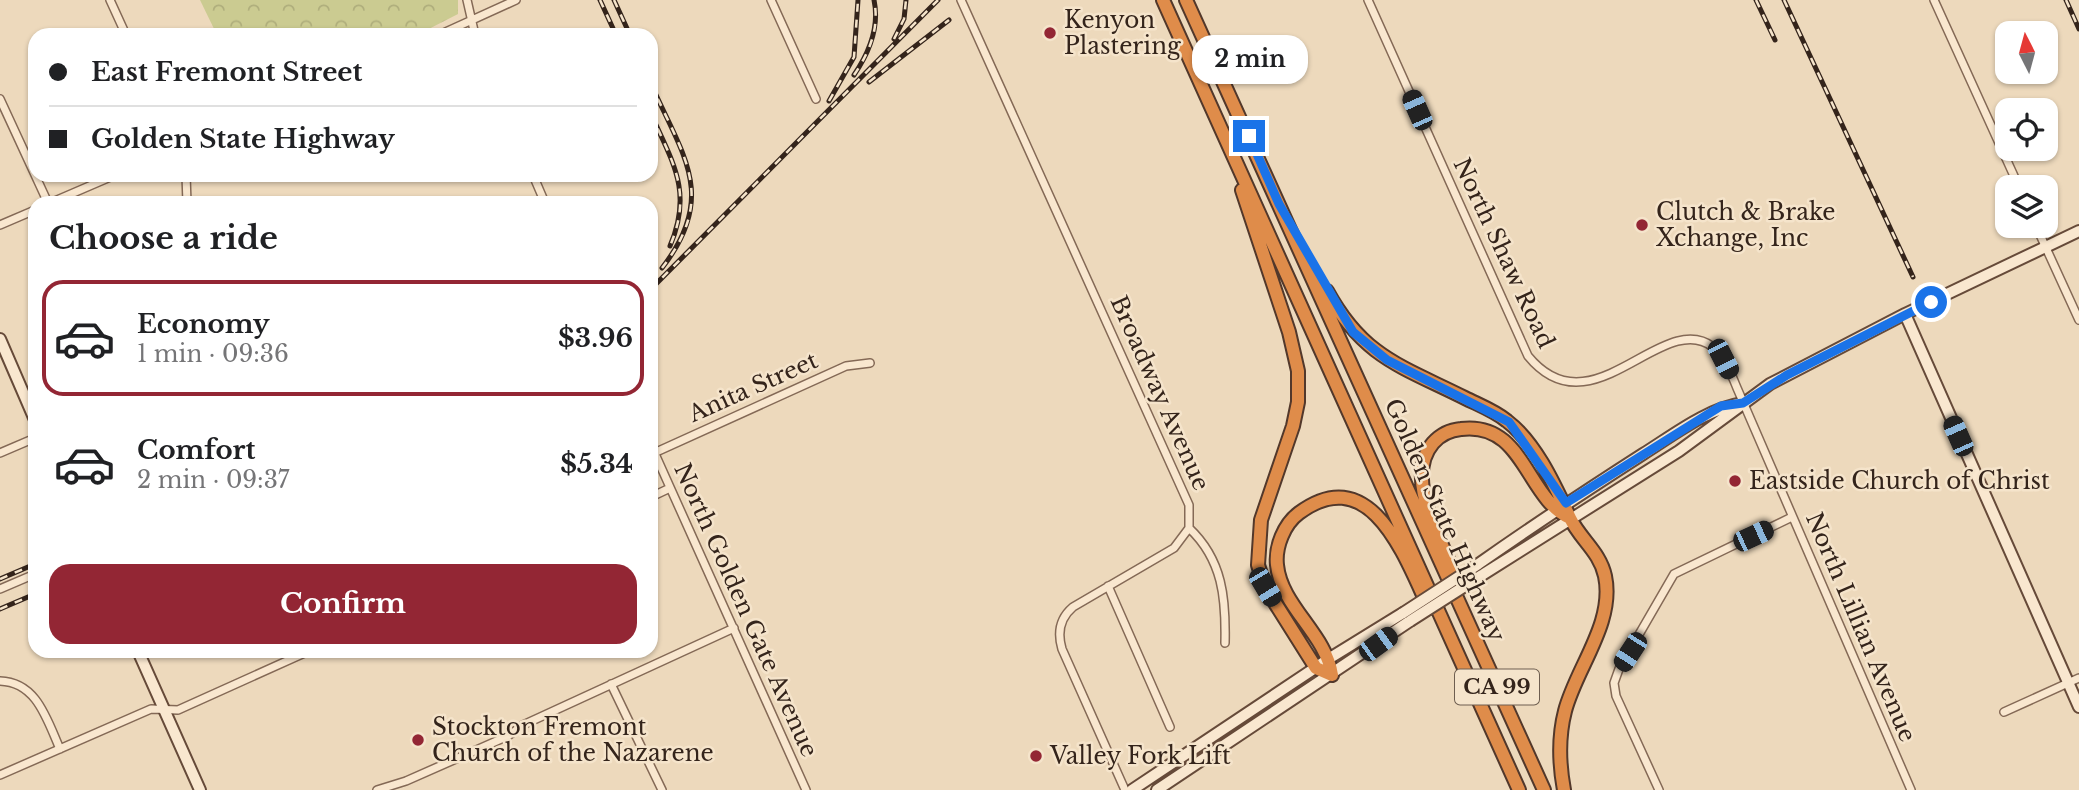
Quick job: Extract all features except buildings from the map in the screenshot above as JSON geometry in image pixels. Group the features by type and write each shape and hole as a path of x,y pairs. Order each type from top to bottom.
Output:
{"highway":[{"name":"Golden State Highway","path":"1163,0 1519,790"},
{"name":"Golden State Highway","path":"1186,0 1544,790"},
{"path":"1227,139 1289,332 1298,371 1298,402 1293,426 1261,520 1258,565 1265,587 1316,668 1332,675"},
{"path":"1279,204 1336,308 1362,341 1397,365 1509,422 1566,503 1570,519 1603,566 1608,593 1603,616 1565,709 1559,737 1564,790"},
{"path":"1450,585 1452,569 1425,495 1421,470 1431,446 1440,435 1471,428 1498,435 1522,460 1554,511 1570,519"},
{"path":"1332,675 1329,658 1282,583 1277,560 1281,537 1293,518 1312,504 1334,498 1353,499 1377,514 1403,553 1437,622 1454,642"}],"main road":[{"path":"1132,790 1147,786 1329,658 1406,617 1479,570 1570,519 1679,451 1733,414 1743,403 1770,384 1905,314 2079,231"},
{"path":"1905,314 2074,680 2079,707"},
{"path":"0,339 28,404"},
{"path":"1479,570 1566,503 1721,406 1743,403"},
{"path":"1157,790 1332,675 1406,617"},
{"path":"141,658 196,789"}],"street":[{"path":"110,0 123,28"},
{"path":"467,0 473,28"},
{"path":"457,28 516,0"},
{"path":"771,0 816,99"},
{"name":"Broadway Avenue","path":"961,0 1185,493 1191,514 1189,528 1174,548 1069,610 1062,619 1059,637 1125,790"},
{"name":"North Shaw Road","path":"1368,0 1528,356 1536,365 1555,378 1580,382 1600,377 1677,341 1695,339 1708,344 1719,353 1743,403"},
{"path":"1934,0 2014,175"},
{"path":"0,99 28,158"},
{"path":"66,196 98,182"},
{"path":"0,225 28,213"},
{"path":"2041,238 2079,320"},
{"name":"Anita Street","path":"658,447 846,366 870,363"},
{"name":"North Lillian Avenue","path":"1743,403 1911,790"},
{"path":"0,453 28,441"},
{"name":"North Golden Gate Avenue","path":"658,460 806,790"},
{"path":"658,494 670,488"},
{"path":"1659,790 1616,696 1614,683 1619,669 1674,575 1792,517"},
{"path":"1189,528 1203,541 1225,591 1225,643"},
{"path":"0,589 28,577"},
{"path":"1108,586 1170,727"},
{"path":"377,790 405,781 508,736 523,725 734,628"},
{"path":"0,775 151,709 178,710 293,658"},
{"path":"2004,712 2074,680"},
{"path":"0,681 19,684 30,692 37,700 60,749"},
{"path":"611,684 662,790"}],"green space":[{"path":"200,0 458,0 458,14 431,28 214,28"}],"railway":[{"path":"600,0 613,28"},
{"path":"614,0 627,28"},
{"path":"829,101 854,57 858,0"},
{"path":"854,75 872,40 876,20 874,0"},
{"path":"894,39 904,19 906,0"},
{"path":"658,282 938,0"},
{"path":"1756,0 1775,40"},
{"path":"1784,0 1913,277"},
{"path":"2066,0 2079,29"},
{"path":"869,82 949,20"},
{"path":"658,99 683,155 690,176 692,197 688,219 679,242 662,268"},
{"path":"658,130 673,163 680,193 677,227 670,246"},
{"path":"0,579 28,567"},
{"path":"0,609 28,597"}],"place":[{"name":"Kenyon Plastering","path":"1050,33"},
{"name":"Clutch & Brake Xchange, Inc","path":"1642,225"},
{"name":"Eastside Church of Christ","path":"1735,481"},
{"name":"Stockton Fremont Church of the Nazarene","path":"418,740"},
{"name":"Valley Fork Lift","path":"1036,756"}],"route":[{"path":"1249,136 1279,204 1336,308 1353,332 1387,360 1496,413 1509,422 1533,452 1566,503 1721,406 1743,403 1770,384 1931,302"}]}
